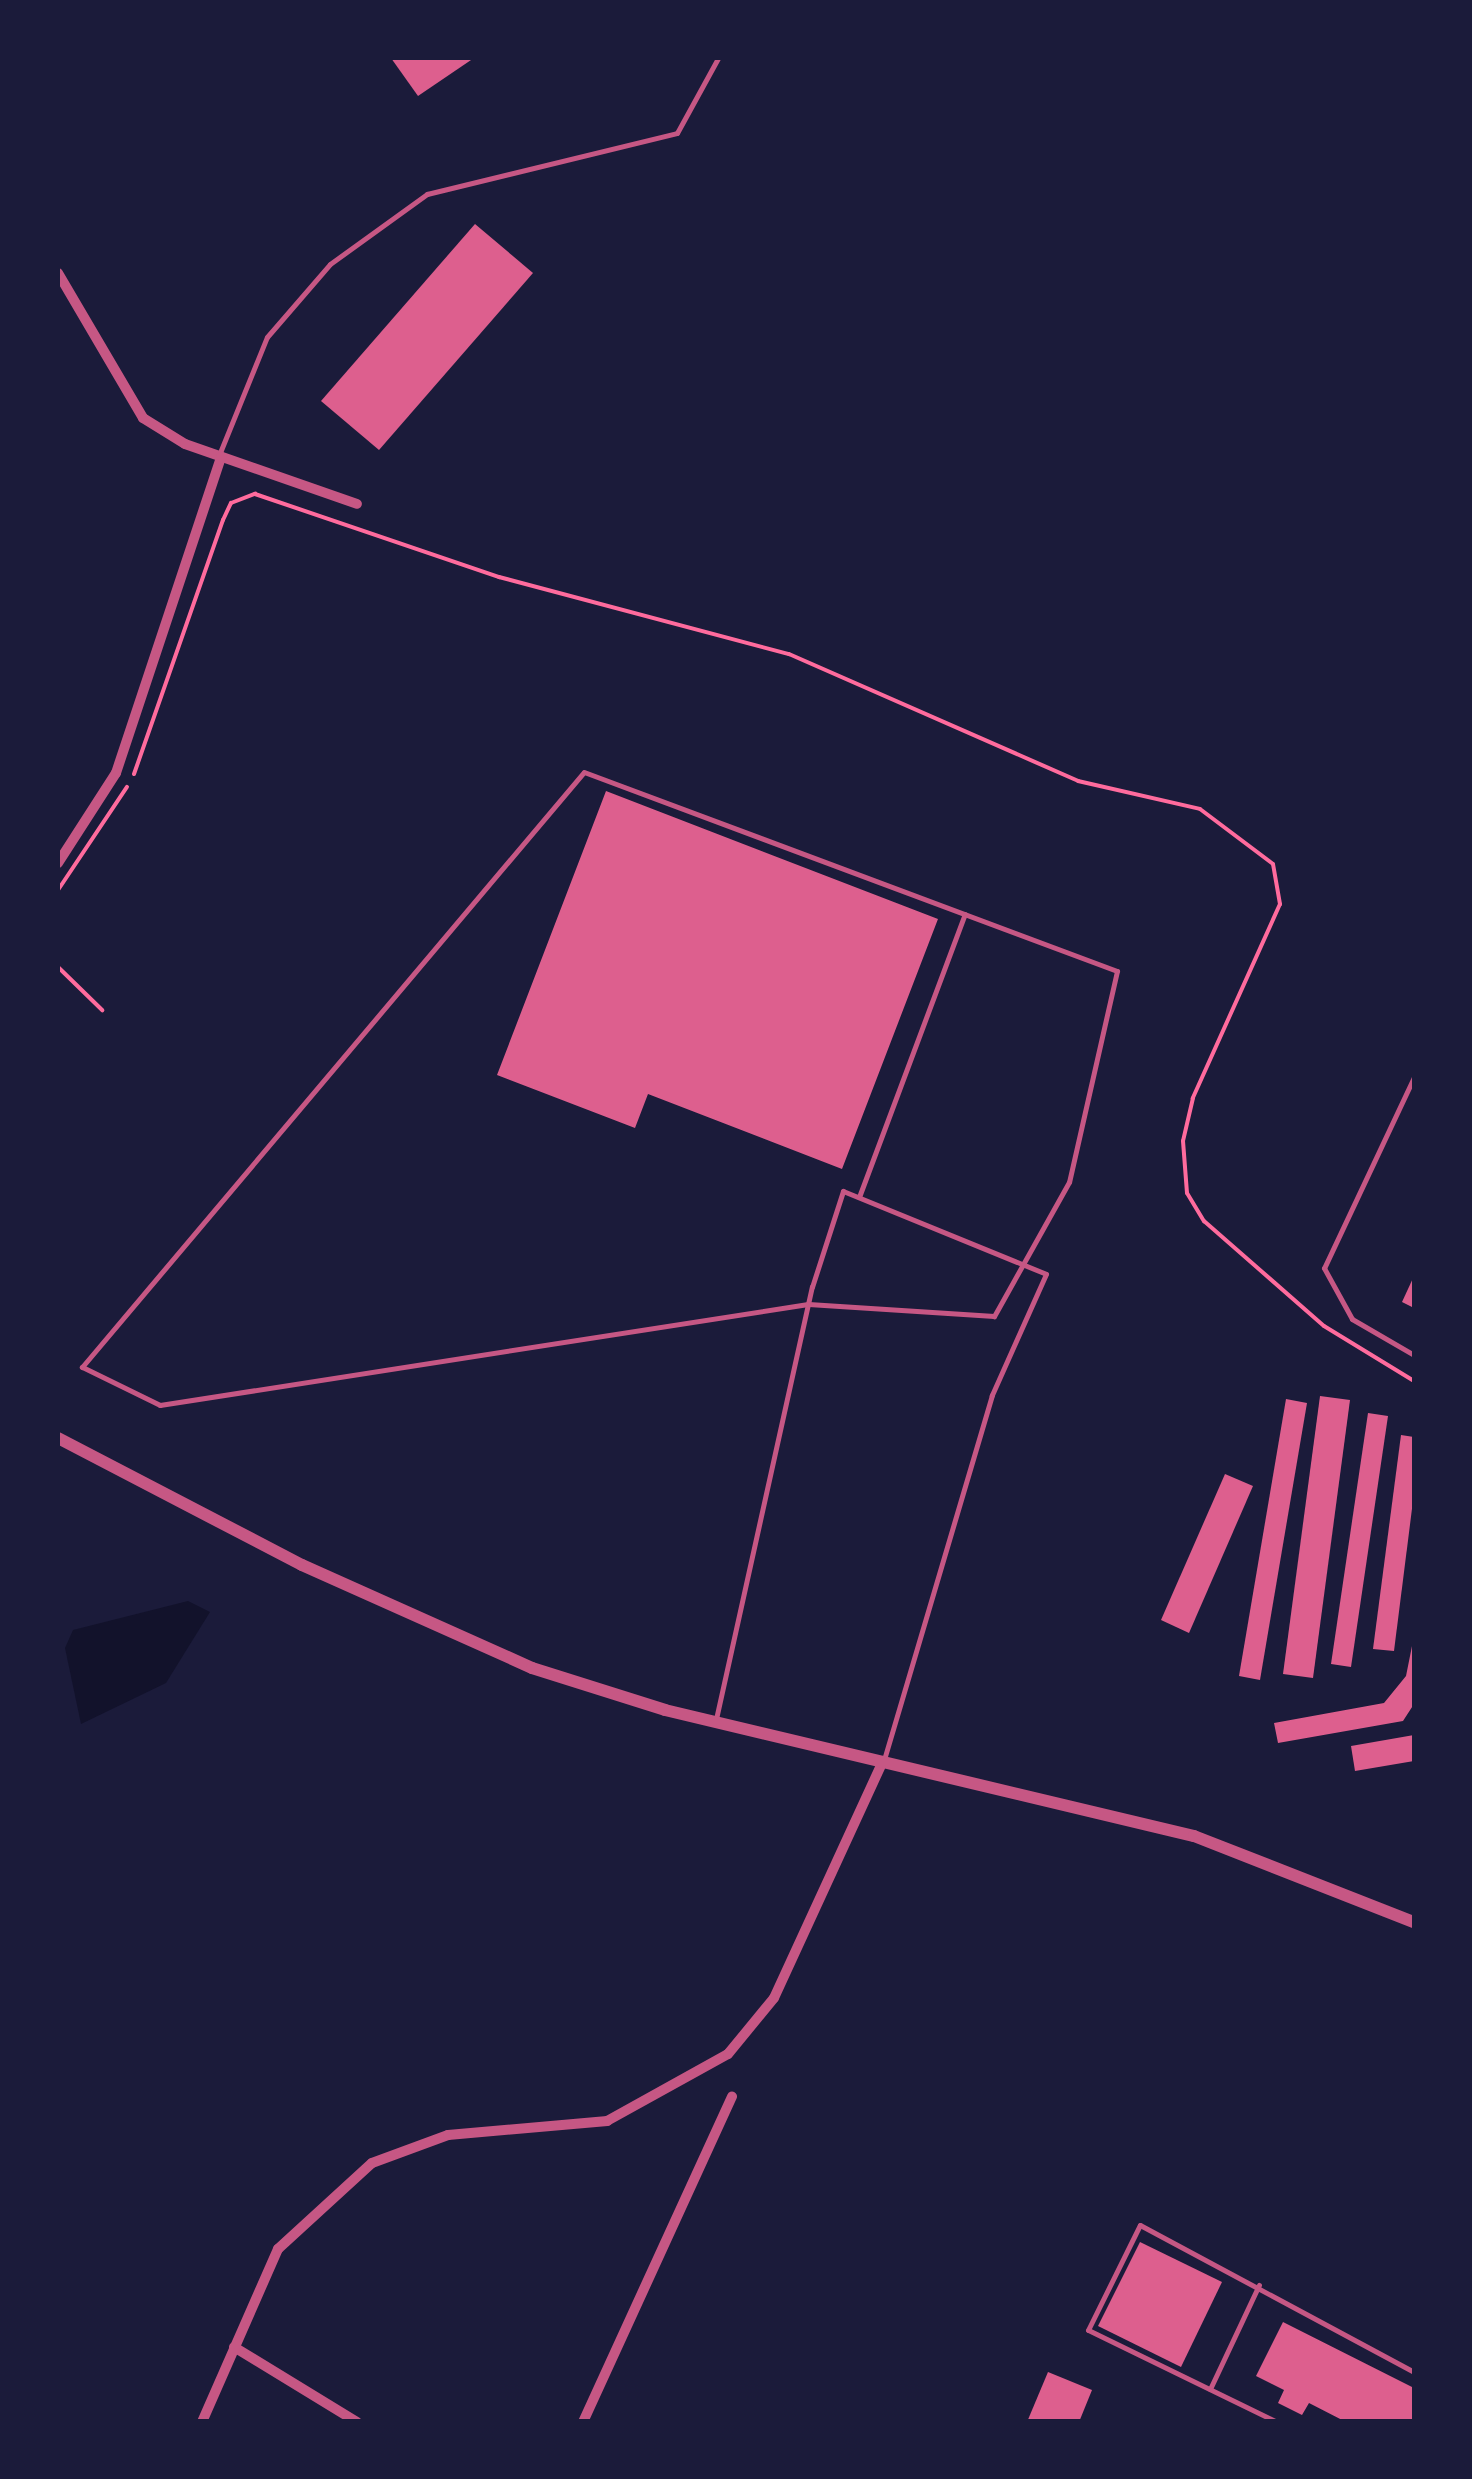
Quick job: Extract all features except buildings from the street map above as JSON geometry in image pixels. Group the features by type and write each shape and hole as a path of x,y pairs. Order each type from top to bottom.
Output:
{"street":[{"path":"58,273 143,418 220,456 356,504"},
{"path":"58,863 123,755 220,456"},
{"path":"58,1438 447,1634 716,1722 1194,1836 1414,1922"},
{"path":"202,2422 278,2249 372,2163 448,2135 607,2122 728,2054 774,1998 884,1761"},
{"path":"582,2422 732,2096"},
{"path":"234,2347 357,2422"}],"lane":[{"path":"220,456 268,337 330,264 426,194 677,133 718,58"},
{"path":"584,772 965,914 1117,971 1069,1182 994,1316 808,1304 160,1405 82,1367 584,772"},
{"path":"859,1197 965,914"},
{"path":"1414,1077 1324,1268 1352,1319 1414,1354"},
{"path":"716,1722 808,1304 844,1191 1046,1274 992,1395 884,1761"},
{"path":"1276,2422 1088,2330 1093,2311 1140,2225 1414,2372"},
{"path":"1210,2389 1258,2285"}],"path":[{"path":"58,890 144,754 224,520 242,497 864,680 1078,781 1200,809 1273,864 1280,904 1193,1098 1183,1142 1188,1192 1204,1221 1324,1326 1414,1380"},
{"path":"58,967 102,1010"}],"shaded area":[{"path":"188,1601 210,1612 166,1683 81,1724 65,1648 73,1630"}]}
